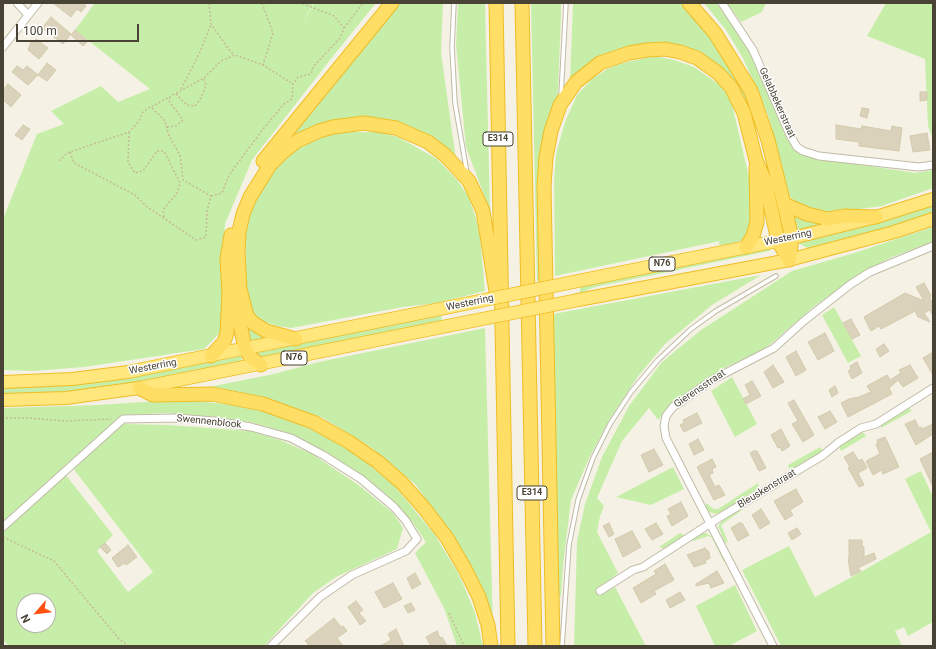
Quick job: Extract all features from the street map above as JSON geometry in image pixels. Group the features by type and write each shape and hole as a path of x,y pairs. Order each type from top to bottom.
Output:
{"highway":[{"path":"211,356 224,342 228,333 229,294 227,259 234,216 253,176 392,3"},
{"name":"E314","path":"496,3 508,646"},
{"name":"E314","path":"522,3 535,646"},
{"path":"689,3 715,34 751,91 768,140 792,238 790,260"},
{"path":"553,646 544,186 546,157 551,131 560,105 576,82 600,63 629,53 647,50 665,49 680,52 697,58 718,73 731,87 744,113 756,160 765,180 778,241 790,260"},
{"path":"296,339 266,331 253,323 247,316 240,289 238,252 243,214 257,184 270,165 282,153 297,141 318,131 349,124 380,125 396,128 428,142 445,156 469,181 482,211 489,239 492,272 502,314"},
{"path":"746,247 753,236 757,222 756,160"},
{"name":"Westerring","path":"3,382 27,382 93,377 128,372 211,356 792,238 933,199"},
{"path":"784,204 807,214 828,219 844,216 876,216"},
{"name":"Westerring","path":"3,400 66,398 140,388 261,365 447,326 790,260 853,244 933,219"},
{"path":"230,248 233,281 245,349 251,358 261,365"},
{"path":"140,388 153,394 212,394 263,404 313,422 349,442 378,462 402,483 447,538 479,597 488,625 491,646"}],"street":[{"path":"17,3 28,15"},
{"path":"3,47 37,3"},
{"name":"Gelabbekerstraat","path":"722,3 753,50 790,136 797,147 814,154 834,158 919,167 933,165"},
{"name":"Gierensstraat","path":"773,646 666,438 664,426 666,416 673,407 728,370 774,348 832,297 870,272 933,246"},
{"name":"Bleuskenstraat","path":"600,591 633,570 643,567 711,523 822,456 838,442 861,428 876,424 933,388"},
{"name":"Swennenblook","path":"123,419 176,418 214,421 251,426 291,438 323,455 361,479 394,507 406,521 416,539 406,551 352,575 320,597 271,646"},
{"path":"3,527 123,419"}],"lane":[{"path":"454,3 452,46 456,103 469,181"},
{"path":"560,105 566,3"},
{"path":"562,646 569,545 578,500 593,458 610,424 631,392 658,360 691,329 716,311 776,276"}],"path":[{"path":"59,160 70,152 129,132 139,121 144,112 176,94 181,89 200,52 211,24 209,3"},
{"path":"262,3 273,33 263,65"},
{"path":"301,3 334,16 344,28"},
{"path":"151,107 165,121 169,136 180,156 183,180 211,196 222,193 229,175 233,172 263,129 284,104 292,99 293,84 298,77 311,74 313,67 340,38 344,28 363,3"},
{"path":"211,24 227,48 235,55 263,65 293,84"},
{"path":"181,89 204,78 221,61 235,55"},
{"path":"176,94 187,105 195,106 201,98 206,85 204,78"},
{"path":"167,127 176,126 183,120 169,101 170,97"},
{"path":"129,132 128,162 135,173 143,171 157,151 164,151 180,183 177,193 163,210 164,218"},
{"path":"70,152 74,163 135,195 146,206 196,240 206,236 207,211 211,196"},
{"path":"6,418 65,421 123,419"},
{"path":"3,537 54,560 120,640 129,646"},
{"path":"449,613 464,646"}],"green space":[{"path":"95,3 313,3 303,23 314,3 376,3 252,160 225,224 223,263 224,329 204,349 84,367 34,371 3,370 3,219 37,134 64,124 51,111 101,86 118,102 150,89 75,30"},
{"path":"398,3 443,3 441,52 456,160 383,121 282,145"},
{"path":"458,3 485,3 490,211 466,147 456,45"},
{"path":"531,3 561,3 558,91 542,281 537,281"},
{"path":"573,3 684,3 709,33 735,72 747,99 745,100 728,77 713,64 638,46 570,83"},
{"path":"704,3 716,3 732,23 749,50 788,141 797,151 809,157 916,173 933,170 933,188 882,206 824,214 797,204 790,197 768,115 743,58 726,30"},
{"path":"727,3 766,3 762,12 741,22"},
{"path":"886,3 933,3 933,139 928,126 925,59 867,36"},
{"path":"655,56 674,60 694,67 720,85 731,100 752,190 751,225 747,236 737,243 727,246 718,244 720,241 555,276 554,179 556,154 565,122 577,95 592,79 607,69 623,63"},
{"path":"379,132 398,137 437,159 457,180 468,196 476,218 480,237 485,291 438,303 403,307 291,328 277,326 262,321 254,315 247,301 245,229 251,206 273,172 287,157 317,139 335,133"},
{"path":"933,204 933,213 873,234 809,249 800,244 800,241"},
{"path":"793,213 826,224 797,231"},
{"path":"933,227 933,242 892,257 845,284 812,308 772,343 759,352 728,366 674,402 658,420 649,408 622,441 597,498 604,506 600,516 597,532 618,573 598,589 601,594 615,587 646,646 574,646 577,541 585,504 602,457 629,406 662,362 701,330 792,271 851,254"},
{"path":"776,246 769,251 595,287 580,293 580,286"},
{"path":"761,275 712,305 665,344 639,375 611,417 590,456 571,500 563,565 561,596 559,596 553,314"},
{"path":"834,307 861,356 848,363 822,315"},
{"path":"242,312 270,338 246,342"},
{"path":"441,315 442,322 265,358 255,353"},
{"path":"485,328 493,629 452,535 415,484 372,448 323,418 247,394 204,388 274,374 319,362"},
{"path":"241,356 242,363 171,378 81,391 3,395 3,388 134,377"},
{"path":"732,377 757,424 735,437 711,391"},
{"path":"159,401 197,401 233,405 270,413 295,422 333,440 364,461 392,483 435,535 458,573 466,591 475,613 483,646 457,646 444,608 415,553 426,542 413,523 390,498 368,480 300,439 278,430 251,422 167,413 123,415 124,424 168,425 250,431 280,440 312,454 357,484 393,513 403,528 397,549 336,577 313,593 264,646 9,646 3,640 3,408 98,405","holes":["72,467 153,572 128,592 97,551 113,535 65,474"]},
{"path":"909,408 912,411 881,428 881,426"},
{"path":"863,432 866,436 841,451 839,446"},
{"path":"820,447 823,451 792,470 789,468 788,465"},
{"path":"673,467 684,489 651,505 616,497"},
{"path":"921,471 933,497 933,622 908,636 904,627 895,631 902,646 781,646 742,570 789,546 815,597 850,578 931,532 905,479"},
{"path":"758,483 759,488 720,513 716,514 709,512 704,505 708,504 713,509 718,509"},
{"path":"740,509 742,510 721,525 728,542 725,543 718,526 722,521"},
{"path":"680,533 686,536 665,549 659,547"},
{"path":"702,533 706,533 714,538 726,561 724,562 712,538 709,536 693,541 692,539"},
{"path":"735,585 757,631 729,646 715,646 696,606"}],"building":[{"path":"53,3 83,3 86,6 81,12 77,9 71,17"},
{"path":"51,17 71,34 63,44 42,28"},
{"path":"75,30 88,41 83,46 71,35"},
{"path":"36,39 48,48 39,59 28,50 31,42 34,43"},
{"path":"47,63 56,70 47,81 38,75"},
{"path":"17,66 23,70 27,66 38,75 28,85 12,72"},
{"path":"8,84 21,95 11,107 3,100 3,90"},
{"path":"920,92 927,92 927,100 920,101"},
{"path":"862,108 869,109 867,118 860,116"},
{"path":"23,125 30,129 22,140 15,135"},
{"path":"836,125 861,129 862,126 891,131 892,126 902,128 899,151 859,146 859,142 836,139"},
{"path":"927,133 930,150 913,152 910,136"},
{"path":"924,283 933,303 933,316 930,310 924,313 930,322 918,317 915,311 881,329 879,326 871,331 864,317 905,293 924,301 916,287"},
{"path":"851,319 860,335 852,339 843,323"},
{"path":"825,333 834,351 818,360 808,342"},
{"path":"884,344 889,351 880,357 876,349"},
{"path":"796,351 806,370 796,376 786,357"},
{"path":"933,352 933,375 923,358"},
{"path":"857,362 862,373 852,379 848,371 851,369 850,366"},
{"path":"773,365 784,382 773,388 764,372"},
{"path":"910,365 918,378 903,387 898,380 889,388 892,394 848,417 841,403 871,392 867,386 887,375 890,380 901,373 899,370"},
{"path":"752,381 761,396 746,404 743,399 750,395 745,385"},
{"path":"835,386 838,393 832,397 829,390"},
{"path":"794,400 814,435 803,442 792,424 798,421 788,403"},
{"path":"830,411 837,422 825,429 818,417"},
{"path":"697,413 702,423 684,432 680,425 684,423 683,420"},
{"path":"915,420 919,428 921,427 922,429 933,424 933,434 916,445 905,424"},
{"path":"781,429 790,446 782,451 780,447 778,448 771,435"},
{"path":"885,437 899,467 883,474 882,470 873,475 866,461 880,454 876,444 878,443 877,440"},
{"path":"698,439 704,450 694,455 689,444"},
{"path":"654,449 663,465 649,472 641,455"},
{"path":"757,451 766,468 759,471 750,453"},
{"path":"853,452 859,461 862,459 867,468 858,473 864,485 859,487 848,468 850,467 844,457"},
{"path":"933,452 933,487 920,459"},
{"path":"712,459 716,467 712,469 713,473 709,475 715,487 719,485 725,495 714,500 697,467"},
{"path":"796,489 803,502 790,510 793,515 785,520 774,501"},
{"path":"681,502 688,516 672,526 667,516 671,514 668,509"},
{"path":"761,509 770,523 760,529 752,515"},
{"path":"609,523 614,534 609,537 603,526"},
{"path":"656,523 663,534 652,540 645,529"},
{"path":"739,523 742,523 749,535 738,541 731,528"},
{"path":"797,528 801,534 792,540 788,533"},
{"path":"632,531 641,547 623,557 615,539"},
{"path":"849,540 862,540 864,557 874,553 876,559 858,568 861,571 851,576 848,559"},
{"path":"105,543 111,550 107,554 100,547"},
{"path":"128,545 137,557 126,565 125,563 118,567 112,558"},
{"path":"705,548 709,552 710,558 705,561 706,563 694,567 687,555"},
{"path":"665,564 674,580 654,591 656,594 641,603 633,588 656,574 654,571"},
{"path":"717,571 724,583 711,588 709,583 696,586 696,584"},
{"path":"415,573 421,584 412,589 407,578"},
{"path":"393,583 402,599 384,608 375,592"},
{"path":"680,592 685,600 670,608 666,600"},
{"path":"356,601 363,610 359,613 366,621 360,625 348,607"},
{"path":"411,603 415,610 408,613 404,606"},
{"path":"334,618 341,627 343,626 347,631 337,638 343,646 310,646 305,641"},
{"path":"396,629 404,646 380,646 391,640 388,634"},
{"path":"437,631 440,638 442,637 447,646 431,646 426,637"}]}
